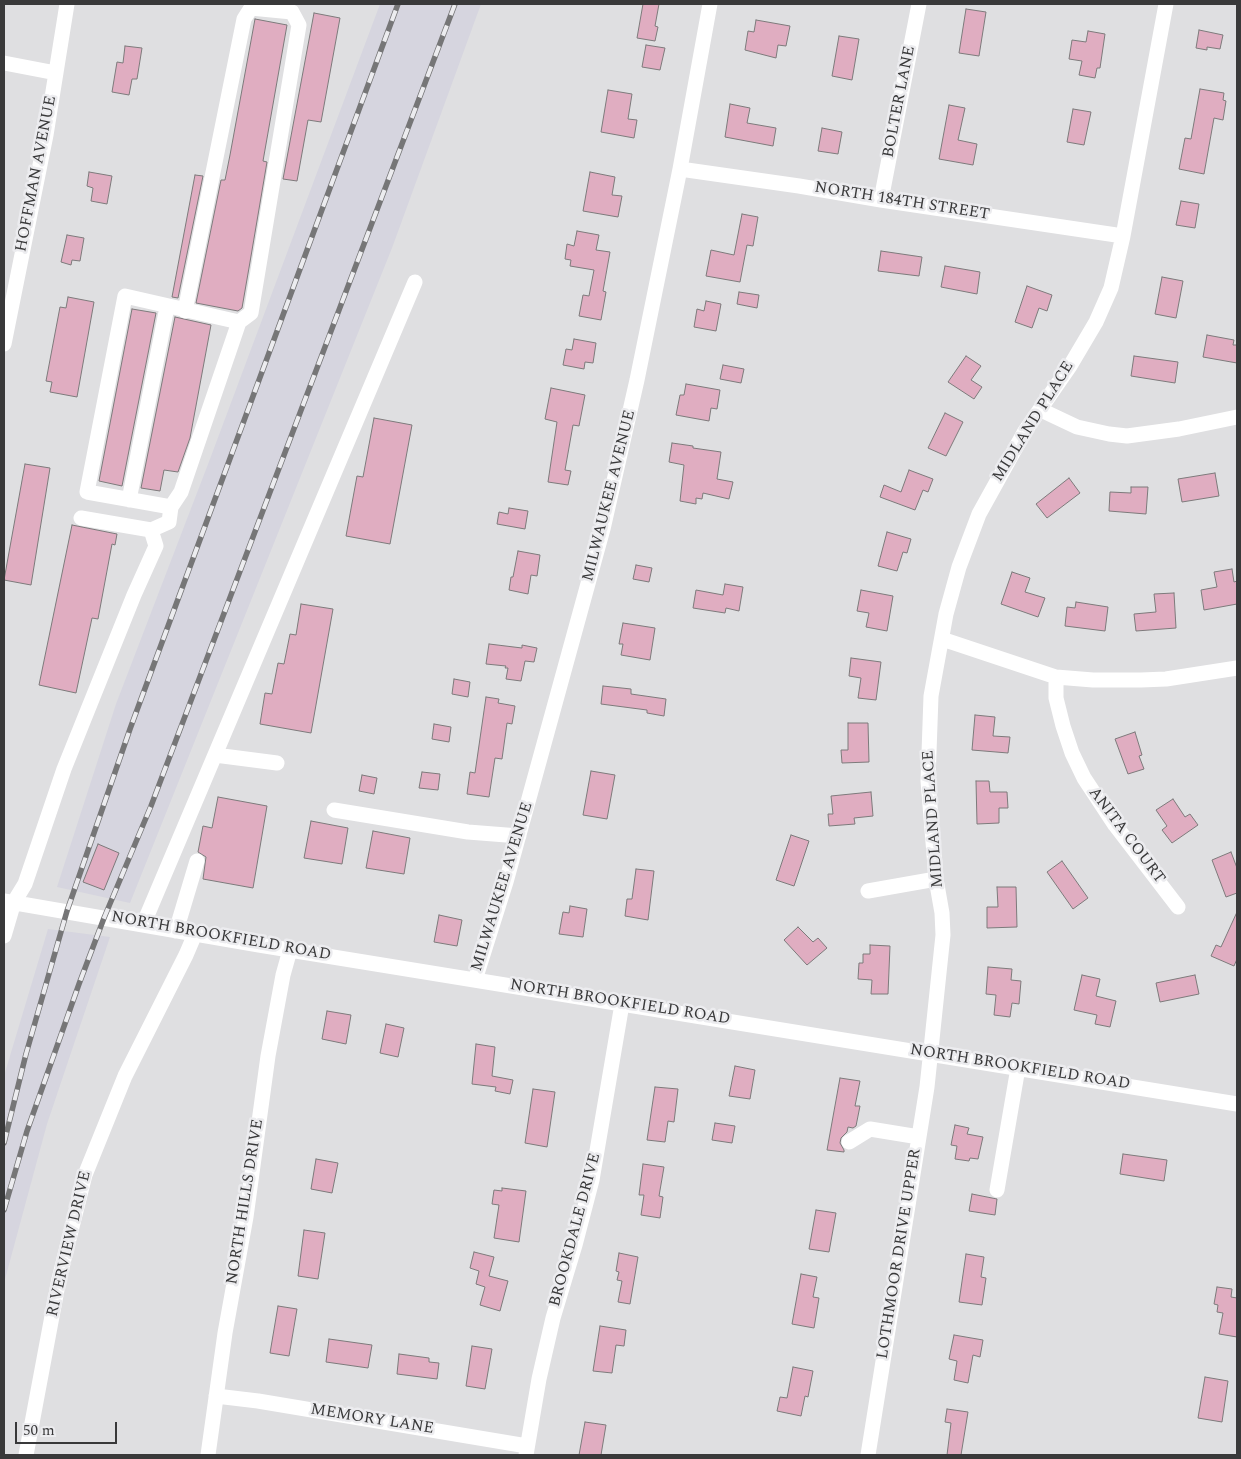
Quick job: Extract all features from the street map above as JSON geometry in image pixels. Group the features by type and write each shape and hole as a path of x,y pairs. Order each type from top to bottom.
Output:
{"street":[{"name":"HOFFMAN AVENUE","path":"4,344 40,164 67,4"},
{"name":"MILWAUKEE AVENUE","path":"475,980 520,836 603,529 638,380 680,169 710,4"},
{"name":"BOLTER LANE","path":"881,200 919,4"},
{"name":"MIDLAND PLACE","path":"930,1053 943,935 942,913 936,879 928,781 929,723 931,696 946,614 958,567 979,514 1025,431 1070,366 1106,303 1112,288 1124,236 1166,4"},
{"path":"80,518 151,530 169,522 171,507 181,492 239,322 251,314 299,24 292,12 251,8 244,19 185,310"},
{"path":"4,63 56,73"},
{"name":"NORTH 184TH STREET","path":"680,169 1124,236"},
{"path":"143,924 415,282"},
{"path":"171,507 87,492 125,296 239,322"},
{"path":"129,500 167,307"},
{"path":"1041,410 1077,427 1127,436 1179,429 1237,417"},
{"path":"4,936 9,902 25,884 64,769 134,595 156,546 151,530"},
{"path":"942,639 1056,677 1093,680 1149,680 1237,668"},
{"name":"ANITA COURT","path":"1056,677 1056,698 1063,726 1072,753 1084,778 1115,825 1178,906"},
{"path":"215,755 277,763"},
{"path":"334,810 468,832 520,836"},
{"path":"176,931 197,861"},
{"path":"868,890 936,879"},
{"name":"NORTH BROOKFIELD ROAD","path":"9,902 290,950 1237,1104"},
{"name":"RIVERVIEW DRIVE","path":"26,1455 59,1279 85,1175 125,1076 186,955 194,934"},
{"name":"NORTH HILLS DRIVE","path":"208,1455 225,1333 246,1217 268,1056 283,975 290,950"},
{"name":"BROOKDALE DRIVE","path":"526,1451 539,1379 553,1318 592,1180 622,1004"},
{"name":"LOTHMOOR DRIVE UPPER","path":"868,1455 927,1087 930,1053"},
{"path":"997,1190 1018,1068"},
{"path":"849,1142 870,1129 919,1137"},
{"name":"MEMORY LANE","path":"216,1396 258,1401 526,1451"}],"shaded area":[{"path":"380,4 481,4 392,248 130,903 57,887 116,704"},
{"path":"48,929 110,937 47,1124 4,1283 4,1076"}],"building":[{"path":"643,4 659,4 655,26 658,27 655,41 637,38"},
{"path":"966,9 986,12 979,56 959,53"},
{"path":"314,13 340,18 321,122 308,120 297,181 283,179"},
{"path":"255,19 287,25 263,161 267,162 250,262 242,308 238,311 196,303 221,180 225,180"},
{"path":"756,20 790,26 786,46 778,45 776,58 745,50 748,31 754,32"},
{"path":"1199,30 1223,35 1220,49 1207,47 1207,50 1196,48"},
{"path":"1088,31 1105,34 1100,68 1097,68 1095,78 1079,75 1082,61 1069,59 1072,40 1086,42"},
{"path":"839,36 859,39 852,80 832,76"},
{"path":"646,45 665,48 660,70 642,67"},
{"path":"125,46 142,48 137,79 132,79 129,95 112,92 117,62 123,63"},
{"path":"1200,89 1224,93 1223,100 1226,101 1223,120 1214,118 1204,174 1179,169 1185,138 1191,139"},
{"path":"608,90 632,94 628,119 637,120 634,138 601,132"},
{"path":"730,104 750,108 747,123 776,128 773,146 725,137"},
{"path":"949,105 965,108 958,140 977,144 973,165 939,159"},
{"path":"1073,109 1091,112 1084,145 1067,142"},
{"path":"822,128 842,132 838,154 818,151"},
{"path":"89,172 112,176 107,204 91,201 93,188 87,186"},
{"path":"590,172 615,177 612,195 622,196 618,217 583,211"},
{"path":"195,175 203,176 178,298 172,297"},
{"path":"1181,201 1199,204 1195,228 1176,225"},
{"path":"742,214 758,217 753,246 747,245 740,282 706,276 711,250 734,255"},
{"path":"577,231 599,235 596,250 610,252 603,291 606,292 601,320 579,316 583,295 589,296 594,270 570,266 571,260 565,259 567,244 574,246"},
{"path":"67,235 84,238 80,261 72,260 71,265 61,262"},
{"path":"881,251 922,257 919,276 878,271"},
{"path":"945,266 980,272 977,294 941,287"},
{"path":"1162,277 1183,281 1176,318 1155,314"},
{"path":"1027,286 1052,295 1047,311 1039,308 1032,328 1015,322"},
{"path":"739,292 759,295 757,308 737,304"},
{"path":"68,297 94,302 77,397 50,392 52,382 46,381 60,307 66,308"},
{"path":"706,301 721,304 716,331 694,327 697,309 704,311"},
{"path":"132,309 156,313 122,486 99,481"},
{"path":"175,317 211,325 190,438 178,472 164,470 160,491 141,488"},
{"path":"1207,335 1234,340 1233,345 1237,345 1237,363 1203,357"},
{"path":"574,339 596,343 593,363 585,362 584,369 563,365 566,349 572,350"},
{"path":"966,356 981,366 971,380 982,387 974,399 948,382"},
{"path":"1134,356 1178,362 1175,383 1131,376"},
{"path":"723,365 744,369 741,383 720,379"},
{"path":"686,384 720,390 717,409 711,408 709,421 676,415 680,395 684,395"},
{"path":"551,388 585,395 579,426 573,425 565,470 571,471 568,485 548,482 557,422 545,419"},
{"path":"945,413 963,422 946,456 928,448"},
{"path":"374,418 412,425 390,544 346,536 357,476 363,477"},
{"path":"672,443 721,452 717,479 733,482 729,499 703,493 702,499 696,498 696,504 680,501 684,465 669,462"},
{"path":"25,464 50,468 31,585 4,580"},
{"path":"909,470 933,479 928,492 923,490 915,510 880,497 884,485 901,492"},
{"path":"1215,473 1219,496 1182,502 1178,479"},
{"path":"1069,478 1080,493 1047,518 1036,504"},
{"path":"1131,487 1148,487 1146,514 1109,511 1110,492 1131,493"},
{"path":"509,508 528,511 525,529 497,524 499,512 508,514"},
{"path":"72,525 117,534 115,545 112,544 98,619 92,618 76,693 39,685"},
{"path":"887,532 911,539 907,553 903,552 897,571 878,566"},
{"path":"518,551 540,555 537,576 531,575 528,594 509,590"},
{"path":"636,565 652,568 649,582 633,579"},
{"path":"1232,569 1234,582 1237,581 1237,604 1204,610 1201,590 1217,587 1214,572"},
{"path":"1012,572 1030,578 1025,592 1045,598 1038,617 1001,604"},
{"path":"725,584 743,587 739,611 726,608 725,613 693,608 696,590 723,595"},
{"path":"861,590 893,596 887,631 866,627 869,613 857,611"},
{"path":"1174,593 1176,628 1136,631 1134,614 1156,612 1154,594"},
{"path":"1076,602 1108,607 1105,631 1065,626 1067,607 1075,608"},
{"path":"301,604 333,609 311,733 260,724 265,693 272,694 278,663 284,664 290,634 296,635"},
{"path":"623,623 655,628 650,660 621,655 623,644 619,644"},
{"path":"489,644 522,648 522,645 537,648 534,662 525,661 521,681 506,679 508,668 505,668 506,666 486,664"},
{"path":"851,658 881,662 876,700 858,698 861,678 849,676"},
{"path":"454,679 470,682 468,697 452,694"},
{"path":"603,686 631,689 631,694 666,699 664,716 647,713 647,710 601,704"},
{"path":"486,697 499,699 498,703 515,706 512,724 507,723 502,759 495,758 489,797 467,794 470,772 475,773"},
{"path":"975,715 995,717 993,736 1010,737 1008,753 972,750"},
{"path":"848,723 868,723 869,762 842,763 841,750 848,750"},
{"path":"434,724 451,727 449,742 432,739"},
{"path":"1135,732 1142,755 1139,756 1144,769 1128,774 1115,739"},
{"path":"591,771 615,775 607,819 583,815"},
{"path":"422,772 440,774 438,790 419,788"},
{"path":"362,775 377,778 374,794 359,791"},
{"path":"976,781 989,781 990,792 1007,792 1008,808 999,808 999,823 977,824"},
{"path":"871,792 873,816 854,818 855,824 829,826 828,814 833,814 831,796"},
{"path":"218,797 267,806 253,888 203,879 206,857 198,852 203,826 212,828"},
{"path":"1173,799 1185,817 1190,814 1198,825 1172,843 1162,830 1167,826 1156,810"},
{"path":"311,821 348,828 342,864 304,858"},
{"path":"373,831 410,838 404,874 366,868"},
{"path":"791,835 809,841 794,886 776,880"},
{"path":"98,844 119,853 104,890 83,882"},
{"path":"1231,852 1237,868 1237,893 1226,897 1212,860"},
{"path":"1062,861 1088,898 1073,909 1047,872"},
{"path":"636,869 654,871 648,920 625,916 627,899 632,899"},
{"path":"997,887 1016,887 1017,927 987,928 987,907 998,907"},
{"path":"570,906 587,909 583,937 559,934 563,912 569,913"},
{"path":"1237,912 1237,959 1234,966 1211,956 1216,945 1221,947"},
{"path":"439,915 462,920 457,946 434,942"},
{"path":"798,927 813,942 818,938 827,948 807,965 784,940"},
{"path":"870,945 890,946 888,994 871,994 872,980 858,979 859,963 863,963 863,954 870,954"},
{"path":"988,967 1012,969 1011,980 1021,981 1019,1004 1012,1003 1010,1017 994,1015 996,995 986,994"},
{"path":"1082,975 1100,979 1096,996 1116,1001 1110,1027 1095,1024 1097,1015 1074,1010"},
{"path":"1195,975 1199,994 1160,1002 1156,983"},
{"path":"327,1011 351,1015 346,1044 322,1039"},
{"path":"386,1024 404,1028 398,1057 380,1053"},
{"path":"476,1044 495,1047 492,1076 513,1080 510,1094 495,1091 496,1087 472,1084"},
{"path":"735,1066 755,1070 750,1099 729,1096"},
{"path":"840,1078 860,1081 855,1106 860,1106 856,1126 853,1128 848,1127 847,1132 841,1138 840,1143 844,1152 827,1150"},
{"path":"655,1087 678,1089 674,1122 668,1121 665,1142 647,1140"},
{"path":"533,1089 555,1092 547,1147 525,1143"},
{"path":"715,1123 735,1126 732,1143 712,1140"},
{"path":"955,1125 969,1128 967,1134 983,1137 978,1159 970,1158 969,1161 955,1159 957,1146 951,1145"},
{"path":"1123,1154 1167,1160 1164,1181 1120,1174"},
{"path":"316,1159 338,1163 332,1193 311,1189"},
{"path":"643,1164 664,1167 659,1196 663,1197 660,1218 641,1215 644,1195 639,1195"},
{"path":"502,1188 526,1191 519,1242 494,1238 499,1205 492,1204 494,1190 502,1191"},
{"path":"972,1194 997,1199 995,1215 969,1211"},
{"path":"816,1210 836,1213 829,1252 809,1249"},
{"path":"304,1230 325,1233 318,1279 298,1276"},
{"path":"474,1252 494,1257 489,1276 508,1281 500,1311 480,1305 485,1287 476,1284 479,1271 470,1268"},
{"path":"619,1253 638,1257 630,1304 618,1302 622,1281 617,1280 619,1272 616,1271"},
{"path":"966,1254 984,1257 981,1277 986,1278 982,1305 959,1302"},
{"path":"801,1274 817,1277 813,1297 819,1298 814,1328 792,1324"},
{"path":"1217,1287 1232,1289 1231,1297 1237,1298 1237,1337 1219,1334 1223,1313 1217,1312 1218,1305 1214,1304"},
{"path":"278,1306 297,1309 289,1356 270,1353"},
{"path":"600,1326 626,1330 624,1346 616,1345 612,1373 593,1371"},
{"path":"954,1335 983,1340 980,1357 973,1355 968,1383 954,1380 957,1361 949,1359"},
{"path":"329,1339 372,1345 368,1368 326,1362"},
{"path":"472,1346 492,1349 485,1389 466,1386"},
{"path":"399,1354 429,1358 429,1362 439,1363 437,1379 397,1374"},
{"path":"793,1367 813,1371 808,1397 805,1396 801,1416 777,1411 780,1397 787,1398"},
{"path":"1205,1377 1228,1381 1222,1422 1198,1418"},
{"path":"947,1409 968,1412 961,1455 947,1455 951,1423 945,1422"},
{"path":"585,1422 606,1425 601,1455 579,1455"}],"railway":[{"path":"4,1143 26,1054 67,911 130,729 398,4"},
{"path":"4,1210 27,1131 79,984 104,918 151,806 455,4"}]}
